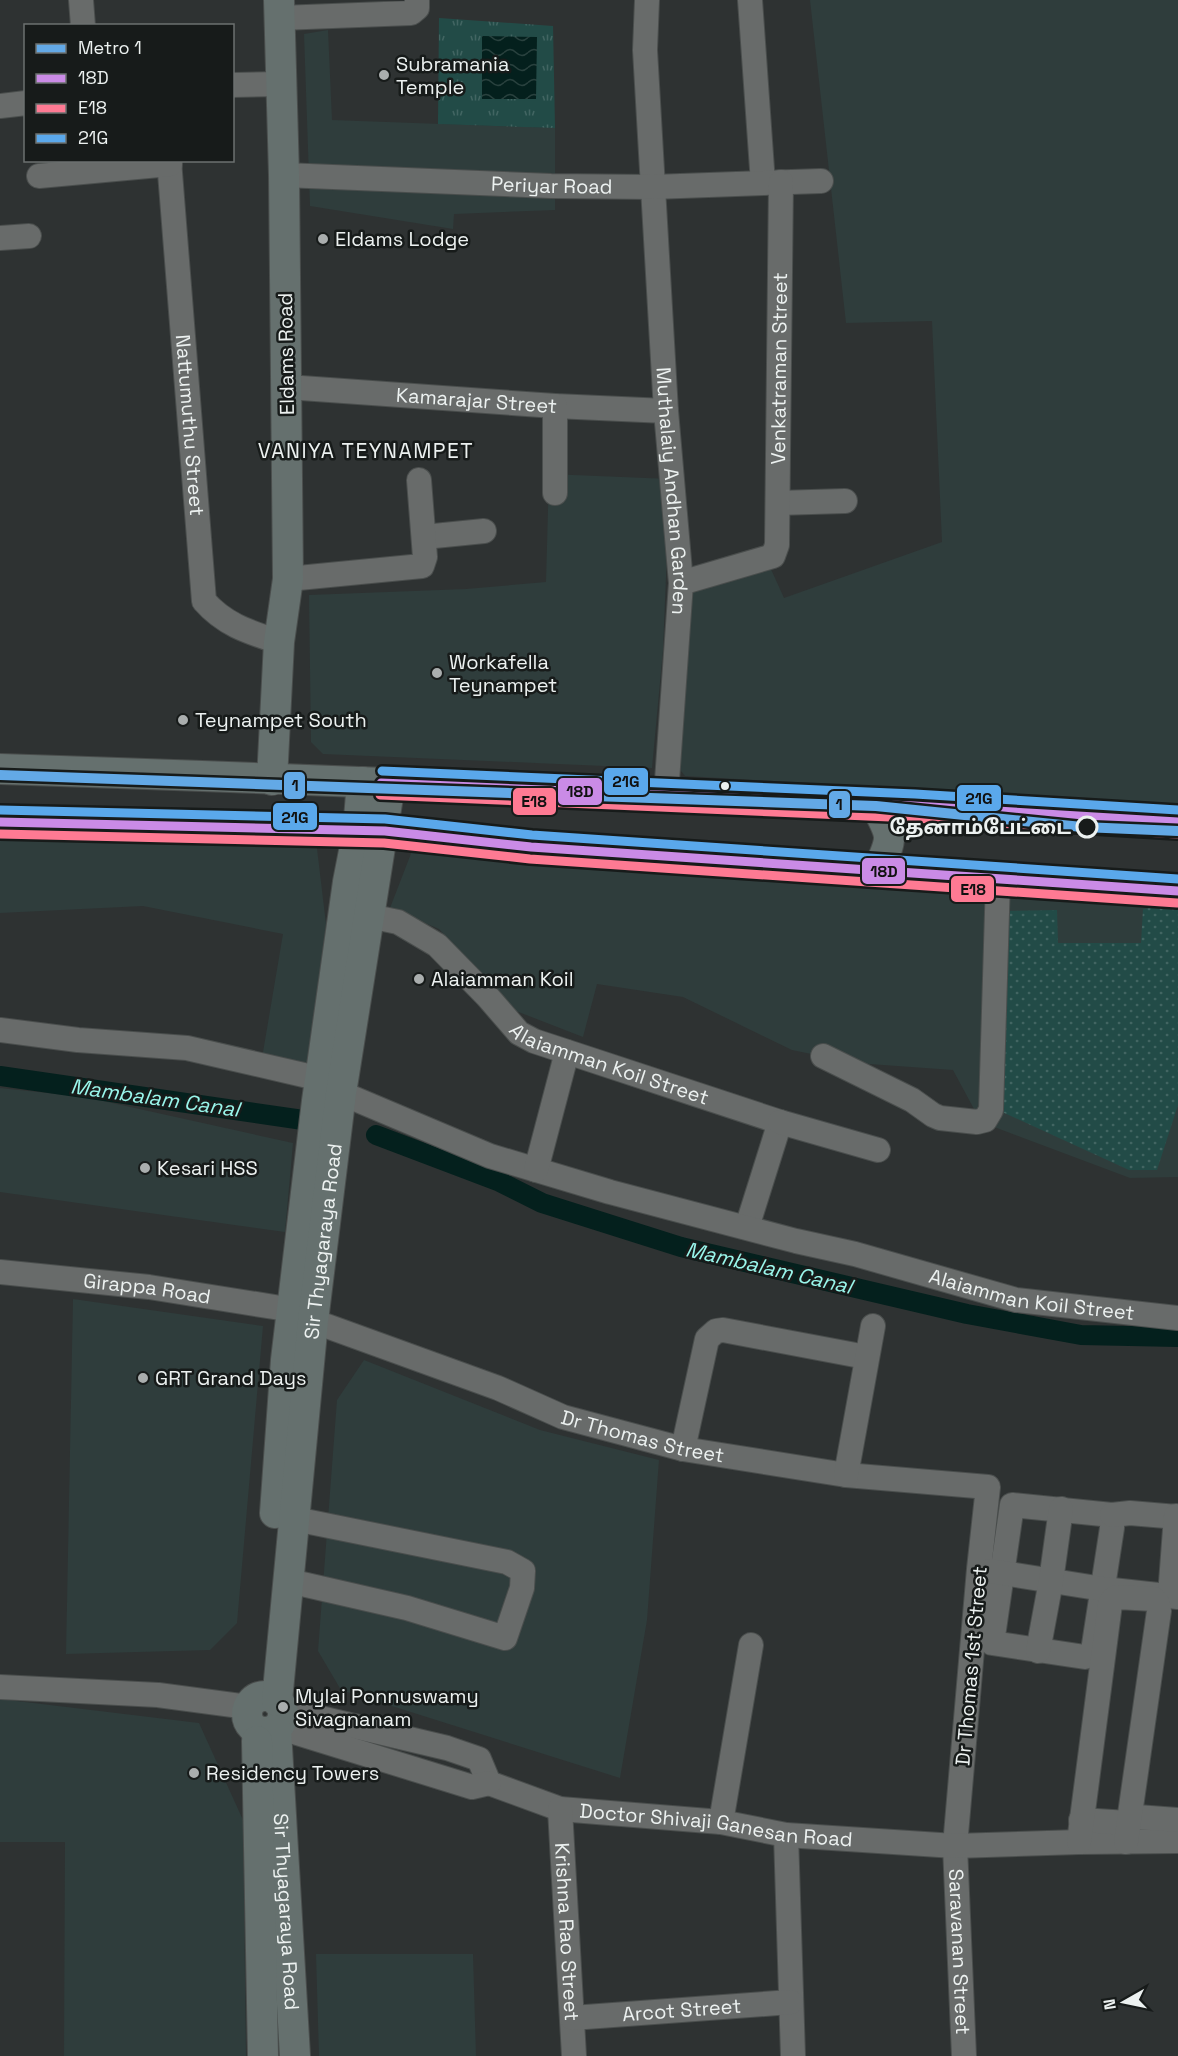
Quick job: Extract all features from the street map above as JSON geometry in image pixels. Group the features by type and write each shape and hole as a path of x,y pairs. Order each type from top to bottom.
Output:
{"main road":[{"name":"Eldams Road","path":"272,780 279,642 288,579 280,9"},
{"path":"0,768 914,806 1178,822"},
{"name":"Sir Thyagaraya Road","path":"331,1086 369,916 371,831 376,783"},
{"path":"876,806 889,831 892,871"},
{"path":"892,871 914,806"},
{"path":"0,822 371,831 531,847 1178,891"},
{"name":"Sir Thyagaraya Road","path":"295,2056 268,1715 289,1581 295,1519 303,1316 331,1086 348,882 371,831"},
{"name":"Sir Thyagaraya Road","path":"263,2056 268,1715 275,1515 286,1360 303,1316"}],"street":[{"path":"81,0 83,24"},
{"path":"280,9 411,13 417,8 417,0"},
{"path":"647,0 645,50 653,187"},
{"path":"750,0 772,183"},
{"path":"234,85 281,84"},
{"path":"0,106 24,103"},
{"path":"39,176 170,162"},
{"name":"Nattumuthu Street","path":"170,162 204,601 238,629 279,642"},
{"name":"Periyar Road","path":"284,175 551,186 653,187 820,181"},
{"name":"Venkatraman Street","path":"681,583 773,556 777,545 772,183"},
{"name":"Muthalaiy Andhan Garden","path":"653,187 666,411 681,583 666,795"},
{"path":"0,238 29,236"},
{"name":"Kamarajar Street","path":"286,387 555,406 666,411"},
{"path":"555,406 555,493"},
{"path":"288,579 419,567 424,564 419,480"},
{"path":"778,503 845,501"},
{"path":"424,537 484,531"},
{"path":"823,1056 912,1100 940,1118 977,1122 985,1120 991,1110 998,879"},
{"name":"Alaiamman Koil Street","path":"369,916 398,922 437,945 519,1033 534,1041 780,1122 878,1150"},
{"name":"Alaiamman Koil Street","path":"0,1030 78,1040 187,1048 331,1086 490,1156 610,1191 855,1254 1016,1300 1178,1318"},
{"path":"536,1170 567,1052"},
{"path":"747,1227 780,1122"},
{"name":"Girappa Road","path":"0,1272 149,1287 303,1316"},
{"name":"Dr Thomas Street","path":"303,1316 498,1388 563,1417 683,1449 846,1475 988,1486"},
{"path":"846,1475 873,1326"},
{"path":"683,1449 707,1338 716,1331 723,1330 866,1357"},
{"name":"Dr Thomas 1st Street","path":"955,1845 988,1486"},
{"path":"1112,1515 1093,1651 1085,1657 992,1643 1004,1573 1012,1505 1112,1515 1130,1513 1177,1516 1175,1600 1166,1612 1131,1831"},
{"path":"1038,1651 1061,1509"},
{"path":"289,1581 407,1608 505,1638 522,1588 523,1571 507,1562 295,1519"},
{"path":"979,1569 1175,1600"},
{"path":"1080,1831 1110,1605 1117,1597 1154,1599 1159,1611 1131,1831"},
{"path":"721,1822 751,1645"},
{"path":"0,1687 192,1698 268,1715"},
{"name":"Doctor Shivaji Ganesan Road","path":"268,1715 472,1787 489,1783 560,1809 721,1822 786,1835 955,1845 1080,1831 1131,1831 1178,1841"},
{"name":"Krishna Rao Street","path":"560,1809 574,2056"},
{"path":"1131,1831 1178,1820"},
{"path":"786,1835 793,2056"},
{"name":"Saravanan Street","path":"955,1845 964,2056"},
{"name":"Arcot Street","path":"572,2018 791,2002"}],"shaded area":[{"path":"810,0 1178,0 1178,804 685,776 671,758 691,592 770,567 784,598 942,542 932,321 846,323"},
{"path":"328,30 332,120 555,128 555,210 454,214 453,229 310,206 304,34"},
{"path":"549,474 670,479 663,650 652,768 323,754 311,742 309,595 466,589 546,582"},
{"path":"0,829 316,840 326,924 308,1070 261,1064 283,934 143,906 0,913"},
{"path":"430,836 1178,882 1178,1177 1130,1178 981,1122 953,1070 855,1063 792,1050 683,997 597,984 583,1037 516,1011 439,929 390,908 412,851"},
{"name":"Kesari HSS","path":"0,1088 85,1097 293,1143 285,1232 0,1192"},
{"path":"73,1299 263,1326 237,1623 210,1650 66,1654"},
{"path":"364,1360 540,1430 659,1460 647,1620 620,1778 341,1690 318,1651 337,1400"},
{"path":"0,1699 199,1723 243,1820 246,2056 64,2056 65,1842 0,1842"},
{"path":"316,1954 473,1954 476,2056 319,2056"}],"green space":[{"path":"439,18 553,26 555,128 438,124"},
{"path":"1178,904 1178,1105 1157,1170 1129,1170 1000,1111 1003,911 1057,910 1058,943 1141,943 1143,909"}],"water":[{"path":"482,36 537,37 536,99 482,99"}],"waterway":[{"name":"Mambalam Canal","path":"0,1076 310,1121"},
{"name":"Mambalam Canal","path":"376,1135 500,1182 542,1203 681,1247 967,1314 1081,1335 1178,1337"}],"metro line":[{"name":"1","path":"0,775 876,806 1082,827 1178,831"}],"transit line":[{"name":"21G","path":"382,771 915,794 1178,810"},
{"name":"18D","path":"381,783 914,806 1178,822"},
{"name":"E18","path":"380,795 913,818 1177,834"},
{"name":"21G","path":"0,810 385,819 532,835 1178,879"},
{"name":"18D","path":"0,822 385,831 531,847 1178,891"},
{"name":"E18","path":"0,834 384,843 530,859 1177,903"}],"place":[{"name":"Subramania Temple","path":"384,75"},
{"name":"Eldams Lodge","path":"323,239"},
{"name":"Workafella Teynampet","path":"437,673"},
{"name":"Teynampet South","path":"183,720"},
{"name":"தேனாம்பேட்டை","path":"1087,827"},
{"name":"Alaiamman Koil","path":"419,979"},
{"name":"Kesari HSS","path":"145,1168"},
{"name":"GRT Grand Days","path":"143,1378"},
{"name":"Mylai Ponnuswamy Sivagnanam","path":"283,1707"},
{"name":"Residency Towers","path":"194,1773"}],"district":[{"name":"VANIYA TEYNAMPET","path":"366,451"}]}
